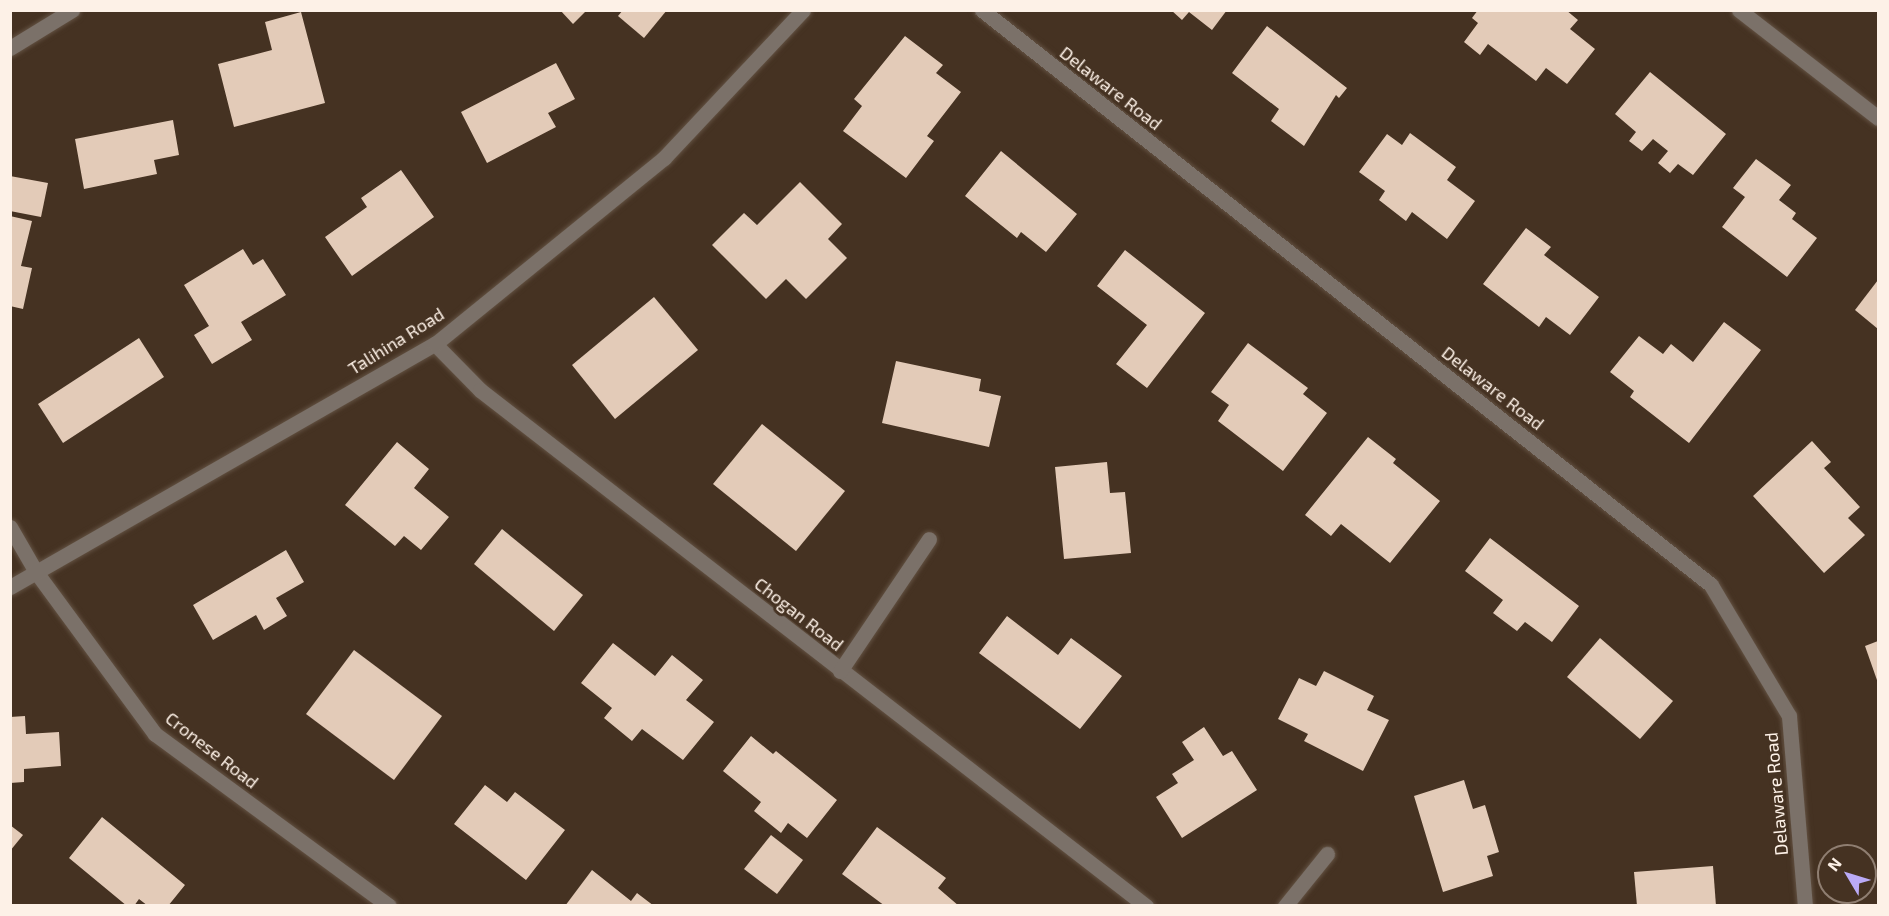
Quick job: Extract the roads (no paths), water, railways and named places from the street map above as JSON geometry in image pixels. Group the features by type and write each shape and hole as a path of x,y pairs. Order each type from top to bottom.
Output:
{"street":[{"path":"10,48 72,10"},
{"name":"Talihina Road","path":"10,587 435,344 663,158 803,10"},
{"name":"Delaware Road","path":"982,10 1711,585 1789,716 1805,906"},
{"path":"1739,10 1878,118"},
{"name":"Chogan Road","path":"435,344 480,390 1146,906"},
{"name":"Cronese Road","path":"10,527 36,572 155,734 389,906"},
{"path":"840,671 929,539"},
{"path":"1285,906 1328,854"}]}
